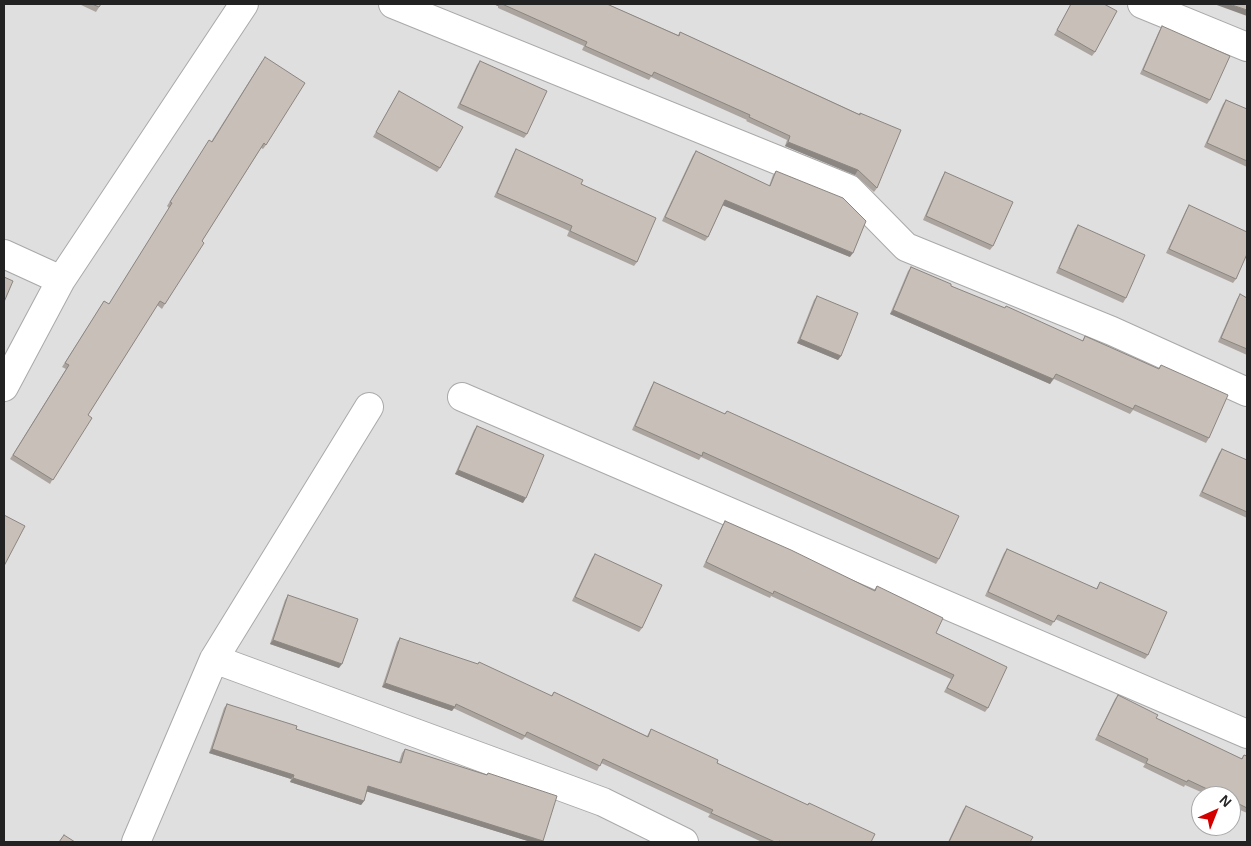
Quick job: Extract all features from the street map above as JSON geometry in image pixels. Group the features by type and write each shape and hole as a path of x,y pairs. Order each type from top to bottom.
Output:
{"street":[{"path":"4,387 61,280 244,4"},
{"path":"393,4 849,189 906,247 1112,331 1247,392"},
{"path":"1142,4 1247,47"},
{"path":"4,254 61,280"},
{"path":"462,397 1247,734"},
{"path":"136,842 214,659 369,407"},
{"path":"214,659 603,802 684,842"}],"shaded area":[{"path":"4,4 1247,4 1247,842 4,842"}],"building":[{"path":"502,4 607,4 679,36 680,32 860,115 860,113 901,130 877,188 858,170 788,142 790,136 749,117 750,115 654,72 652,76 585,46 587,42"},
{"path":"1071,4 1104,4 1117,11 1095,52 1057,30"},
{"path":"1229,4 1247,4 1247,10"},
{"path":"1162,26 1230,56 1210,100 1143,70"},
{"path":"265,57 305,83 266,145 264,143 165,304 160,301 88,415 92,418 53,480 13,455 69,365 65,363 104,301 109,304 209,140 212,142"},
{"path":"480,61 547,91 527,134 460,104"},
{"path":"399,91 463,127 440,168 376,132"},
{"path":"1226,100 1247,109 1247,161 1207,143"},
{"path":"516,149 583,180 581,184 656,218 637,262 570,231 572,226 497,193"},
{"path":"696,151 770,186 776,171 843,198 866,221 853,253 725,200 708,237 665,217"},
{"path":"945,172 1013,202 993,246 926,216"},
{"path":"1189,205 1247,232 1247,254 1236,279 1169,249"},
{"path":"1078,225 1145,255 1126,298 1059,268"},
{"path":"911,267 951,284 951,286 1005,308 1006,306 1083,341 1085,336 1159,369 1161,365 1228,395 1209,438 1135,405 1133,409 1056,374 1053,379 893,310"},
{"path":"4,277 13,281 4,302"},
{"path":"1240,294 1247,298 1247,349 1221,338"},
{"path":"817,296 858,313 841,356 800,339"},
{"path":"654,382 725,414 727,411 959,516 939,559 703,452 702,456 635,426"},
{"path":"477,426 544,455 526,498 458,470"},
{"path":"1222,449 1247,460 1247,512 1202,492"},
{"path":"4,515 25,526 4,566"},
{"path":"725,521 791,550 875,591 877,586 943,618 936,633 1007,667 988,708 947,688 954,675 774,591 773,594 706,562"},
{"path":"1007,549 1097,589 1100,582 1167,612 1148,655 1058,615 1054,622 988,592"},
{"path":"595,554 662,585 642,628 575,597"},
{"path":"288,595 358,619 342,664 273,640"},
{"path":"400,638 478,664 479,662 552,696 554,692 648,737 651,729 718,760 717,763 875,834 871,842 775,842 711,813 713,810 603,759 600,766 527,732 525,736 456,704 455,707 385,683"},
{"path":"1118,695 1158,715 1156,718 1242,759 1244,755 1247,756 1247,808 1241,805 1241,786 1201,786 1188,780 1187,782 1146,763 1148,759 1098,735"},
{"path":"227,704 297,726 296,729 401,763 405,749 487,775 488,773 557,796 543,841 368,786 364,801 293,778 294,775 212,749"},
{"path":"966,806 1033,837 1030,842 949,842"},
{"path":"64,835 75,842 59,842"}]}
